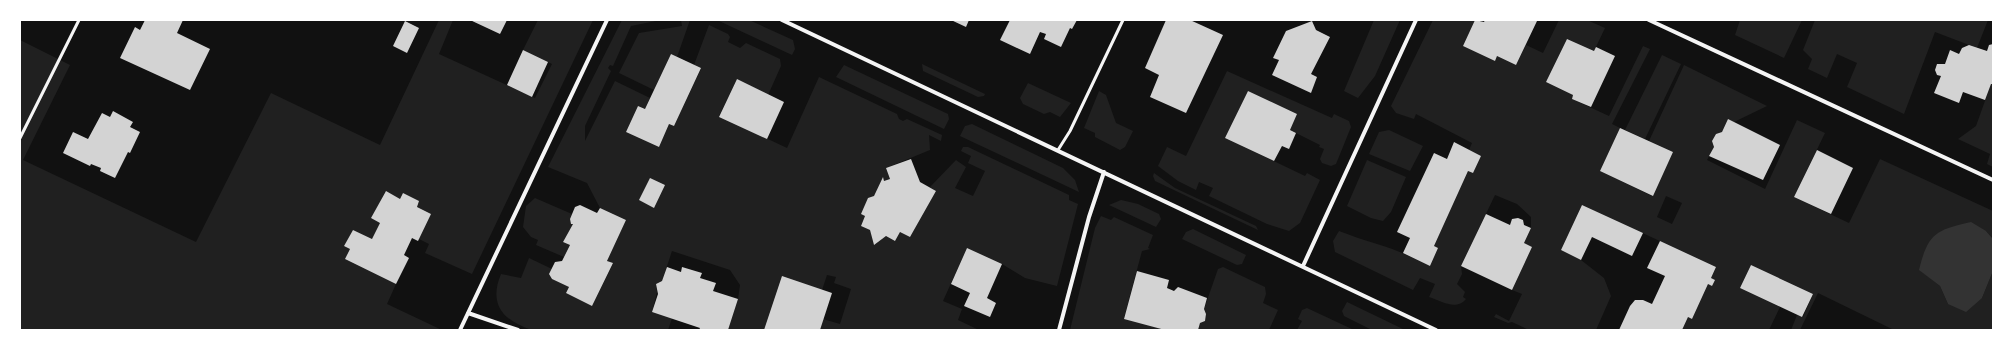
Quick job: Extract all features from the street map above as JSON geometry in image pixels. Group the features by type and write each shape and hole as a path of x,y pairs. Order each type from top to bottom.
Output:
{"street":[{"path":"460,330 607,20"},
{"path":"782,20 1436,330"},
{"path":"1303,266 1416,20"},
{"path":"1649,20 1993,180"},
{"path":"1058,330 1089,217 1104,172"},
{"path":"468,313 518,330"}],"lane":[{"path":"20,138 79,20"},
{"path":"1058,150 1070,131 1123,20"}],"shaded area":[{"path":"439,20 453,20 439,54 535,98 552,64 523,50 538,20 593,20 472,274 425,253 429,244 419,239 417,207 419,201 403,193 400,199 385,192 372,218 380,223 372,239 353,230 344,246 350,249 345,259 396,284 387,304 442,330 20,330 20,40 70,65 23,160 196,242 271,93 380,145"},
{"path":"622,20 661,20 631,26 613,66 610,65 608,68 611,71 585,126 585,141 615,81 650,98 645,109 638,106 626,132 659,147 669,124 674,126 701,69 694,65 709,25 728,34 730,37 728,42 740,48 746,43 780,59 781,66 768,95 737,79 719,116 787,148 819,77 897,114 899,119 903,121 907,119 942,135 941,141 929,135 930,150 886,168 890,179 884,181 883,177 874,196 861,214 865,216 861,226 870,230 874,245 886,236 895,241 900,232 910,237 936,191 930,187 956,160 966,167 955,188 973,196 985,171 968,163 971,156 961,151 963,147 968,147 1069,195 1069,200 1078,204 1057,286 1025,278 1002,264 967,248 943,301 962,309 958,320 979,330 820,330 823,319 840,324 851,289 834,283 836,277 827,275 822,290 764,330 728,330 738,299 740,285 730,270 672,251 662,281 656,284 657,292 652,312 672,318 668,330 532,330 514,322 506,316 498,303 496,295 497,285 501,274 521,278 529,258 552,269 549,274 552,279 569,287 566,293 592,306 613,264 607,261 626,220 600,208 587,183 548,167"},
{"path":"681,20 690,20 677,57 671,54 654,90 619,73 639,33 682,26"},
{"path":"717,20 749,20 793,40 795,49 792,55"},
{"path":"1374,20 1400,20 1375,76 1358,98 1344,91"},
{"path":"1433,20 1475,20 1463,46 1495,61 1497,56 1516,65 1526,45 1543,53 1559,20 1587,20 1605,28 1594,51 1567,39 1546,82 1573,95 1572,99 1609,116 1643,46 1650,49 1612,124 1620,128 1600,171 1652,196 1673,152 1649,141 1684,65 1767,106 1734,122 1728,119 1722,132 1716,134 1712,141 1714,147 1707,160 1765,189 1797,120 1825,133 1794,197 1849,223 1880,159 1993,211 1993,239 1986,231 1920,270 1940,286 1948,304 1982,298 1993,271 1993,330 1894,330 1818,293 1800,330 1791,330 1797,315 1803,317 1813,294 1751,265 1740,288 1780,307 1769,330 1682,330 1688,317 1692,319 1708,284 1712,286 1715,280 1711,278 1716,267 1582,205 1561,250 1581,260 1604,278 1611,296 1596,330 1529,330 1512,322 1508,323 1494,317 1496,314 1509,321 1522,294 1512,290 1532,247 1524,243 1531,228 1531,217 1517,204 1495,195 1461,266 1462,274 1457,284 1465,292 1463,297 1466,299 1462,303 1453,305 1443,303 1429,297 1435,284 1420,278 1413,290 1335,252 1333,241 1339,231 1390,248 1430,266 1438,248 1434,246 1468,171 1473,173 1481,156 1469,150 1472,143 1416,114 1414,119 1396,113 1391,106","holes":["1666,196 1682,203 1672,224 1657,217"]},
{"path":"1740,20 1802,20 1784,58 1735,35"},
{"path":"1815,20 1988,20 1977,48 1935,32 1904,114 1847,87 1857,63 1837,54 1827,78 1808,69 1812,59 1803,50"},
{"path":"1662,55 1681,64 1645,139 1625,130"},
{"path":"922,64 985,94 984,96 978,97 923,71"},
{"path":"844,65 948,114 949,119 944,129 836,77"},
{"path":"1227,71 1332,118 1334,114 1349,121 1351,127 1336,164 1331,166 1322,163 1320,159 1324,149 1319,147 1320,145 1290,130 1297,114 1248,91 1226,138 1305,176 1307,173 1320,180 1300,223 1289,231 1267,224 1209,196 1213,188 1199,182 1196,190 1178,181 1158,166 1167,147 1186,156"},
{"path":"1028,83 1071,103 1060,117 1050,112 1044,114 1023,104 1020,98"},
{"path":"1991,84 1993,84 1993,167 1987,164 1990,154 1958,139 1976,126"},
{"path":"1099,91 1106,95 1116,123 1133,131 1125,147 1120,150 1095,137 1095,133 1084,128"},
{"path":"972,124 1063,168 1075,180 1079,192 960,136 965,126"},
{"path":"1389,130 1423,146 1410,171 1369,154 1379,132"},
{"path":"1367,160 1406,177 1391,212 1383,221 1371,218 1347,206"},
{"path":"1154,173 1175,188 1256,226 1258,230 1155,181 1153,176"},
{"path":"535,198 572,214 570,219 571,224 573,224 563,242 570,245 564,257 536,245 538,240 531,237 523,227 526,206"},
{"path":"1121,200 1138,204 1159,214 1161,219 1156,227 1109,205"},
{"path":"1101,216 1111,220 1114,217 1153,235 1148,248 1150,249 1142,251 1124,318 1165,330 1070,330 1095,228"},
{"path":"1971,222 1986,231 1993,239 1993,271 1982,298 1966,312 1948,304 1940,286 1919,270 1926,248 1935,236 1941,231"},
{"path":"1193,229 1246,255 1242,264 1237,265 1182,239 1186,232"},
{"path":"1223,267 1265,287 1266,294 1263,303 1278,310 1269,330 1198,330 1200,323 1205,321 1206,314 1204,309 1218,269"},
{"path":"1347,302 1405,330 1372,330 1344,316 1342,311"},
{"path":"1307,308 1354,330 1297,330 1302,321 1298,319 1302,310"}],"building":[{"path":"145,20 183,20 177,33 210,49 190,90 120,58 135,27 140,30"},
{"path":"470,20 507,20 500,34"},
{"path":"951,20 969,20 966,27"},
{"path":"1010,20 1077,20 1072,29 1070,28 1061,47 1044,39 1046,34 1040,32 1030,54 1000,40"},
{"path":"1166,20 1190,20 1223,35 1186,113 1150,97 1159,75 1145,68"},
{"path":"1475,20 1484,22 1485,20 1537,21 1516,65 1497,56 1495,61 1463,46"},
{"path":"405,21 419,28 407,53 393,46"},
{"path":"1312,21 1316,30 1330,37 1311,74 1317,77 1311,93 1272,75 1279,60 1273,58 1286,31"},
{"path":"1567,39 1594,51 1596,47 1615,56 1591,107 1572,99 1573,95 1546,82"},
{"path":"1993,44 1993,84 1991,84 1985,100 1963,92 1959,103 1934,93 1941,76 1937,75 1935,70 1937,64 1945,64 1950,50 1959,54 1962,48 1969,45 1987,51 1989,45"},
{"path":"523,50 548,62 532,97 507,85"},
{"path":"671,54 701,68 674,126 669,124 659,147 626,132 638,106 645,109"},
{"path":"737,79 784,102 767,139 719,117"},
{"path":"1248,91 1297,114 1290,130 1296,133 1289,149 1282,146 1274,161 1225,138"},
{"path":"113,111 133,122 130,127 140,132 130,153 128,152 115,178 100,171 101,168 91,164 90,166 63,153 73,132 88,139 102,113 110,117"},
{"path":"1728,119 1780,145 1763,180 1709,156 1714,147 1712,141 1716,134 1722,132"},
{"path":"1620,128 1673,152 1653,196 1600,171"},
{"path":"1454,142 1481,156 1473,173 1468,171 1434,246 1438,248 1430,266 1403,253 1410,238 1397,232 1434,153 1447,159"},
{"path":"1817,150 1853,168 1831,214 1794,197"},
{"path":"911,159 920,182 936,191 910,237 900,232 895,241 886,236 874,245 870,230 861,226 865,216 861,214 868,198 874,196 883,177 884,181 890,179 886,168"},
{"path":"650,178 665,185 654,208 639,200"},
{"path":"386,191 400,199 403,193 419,201 417,207 431,214 418,241 412,238 404,255 409,258 396,284 345,259 350,249 344,246 353,230 372,239 380,223 371,218"},
{"path":"580,205 597,213 600,208 626,220 607,261 613,263 592,306 566,293 569,287 552,279 549,274 555,262 562,261 570,245 563,242 573,224 571,224 570,219 575,207"},
{"path":"1582,205 1643,233 1632,256 1592,237 1581,260 1561,250"},
{"path":"1486,214 1510,225 1512,219 1518,218 1523,220 1524,225 1531,228 1524,243 1532,247 1512,290 1461,266"},
{"path":"1660,241 1716,267 1711,278 1715,280 1712,286 1708,284 1692,319 1688,317 1682,330 1619,330 1630,306 1635,300 1643,300 1652,304 1665,276 1647,268"},
{"path":"967,248 1002,264 987,298 996,303 990,317 964,306 970,293 951,284"},
{"path":"1751,265 1813,294 1802,317 1740,288"},
{"path":"667,267 681,272 682,267 702,273 700,278 716,283 713,291 738,299 728,330 699,330 700,328 652,312 658,294 656,284 662,281"},
{"path":"1137,271 1169,280 1167,288 1174,291 1178,287 1207,298 1204,309 1206,314 1205,321 1200,323 1198,330 1165,330 1124,319"},
{"path":"782,276 832,293 820,330 764,330"}]}
